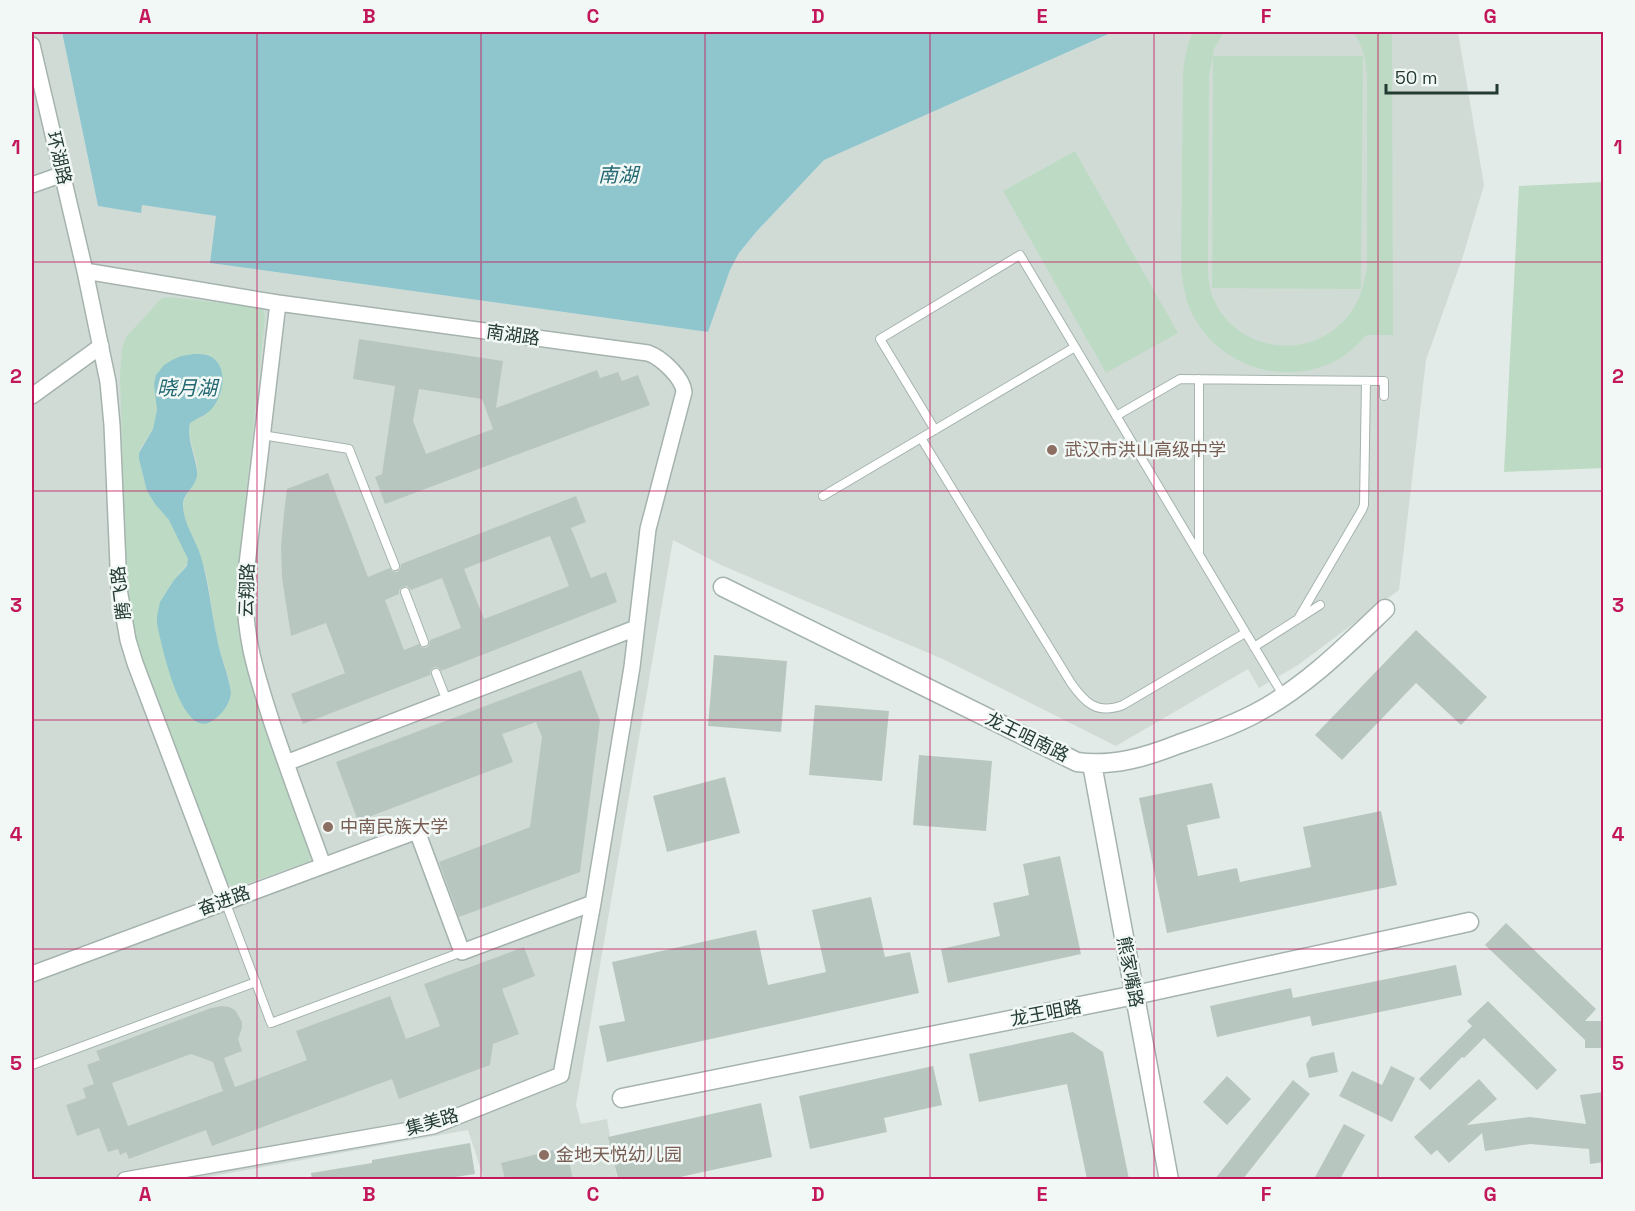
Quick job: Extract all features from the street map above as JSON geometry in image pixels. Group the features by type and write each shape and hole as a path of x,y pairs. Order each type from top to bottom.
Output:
{"street":[{"name":"环湖路","path":"32,45 85,271"},
{"path":"32,185 63,174"},
{"name":"南湖路","path":"85,271 278,303 648,354 660,359 682,383 684,397 648,529 632,668 593,903"},
{"name":"腾飞路","path":"85,271 111,402 119,589 126,633 135,663 225,901"},
{"name":"云翔路","path":"278,303 246,573 244,610 252,659 286,764 323,865"},
{"path":"32,396 101,346"},
{"name":"龙王咀南路","path":"723,587 1077,762 1092,764 1113,763 1151,755 1228,726 1255,713 1284,697 1339,653 1385,609"},
{"path":"286,764 636,628"},
{"name":"熊家嘴路","path":"1092,764 1170,1179"},
{"name":"奋进路","path":"32,974 417,831 462,952"},
{"path":"462,952 593,903"},
{"name":"集美路","path":"125,1179 433,1126 561,1075 593,903"},
{"name":"龙王咀路","path":"622,1098 1135,995 1469,922"}],"lane":[{"path":"934,430 880,339 1020,255 1284,697"},
{"path":"823,496 1075,347"},
{"path":"1116,416 1180,379 1384,381 1384,396"},
{"path":"1198,554 1199,380"},
{"path":"1298,619 1364,505 1366,381"},
{"path":"262,435 349,449 395,566"},
{"path":"921,438 1071,683 1081,698 1092,706 1107,709 1123,705 1245,633"},
{"path":"405,592 424,642"},
{"path":"1254,647 1320,605"},
{"path":"436,673 447,701"},
{"path":"225,901 271,1023 462,952"},
{"path":"32,1065 256,982"}],"shaded area":[{"path":"32,32 62,32 98,206 140,212 142,205 217,216 210,263 708,332 730,270 739,253 824,160 1113,32 1458,32 1484,185 1463,256 1426,360 1399,590 1298,665 1259,688 1248,669 1116,746 945,660 721,565 673,540 576,1105 581,1124 607,1119 617,1179 484,1179 468,1130 197,1179 32,1179"}],"green space":[{"path":"1193,32 1224,32 1214,49 1209,76 1208,267 1211,292 1223,315 1239,331 1258,341 1279,345 1300,344 1321,338 1339,325 1354,307 1361,293 1367,268 1367,77 1363,53 1353,32 1392,32 1393,335 1367,335 1339,359 1320,367 1300,372 1279,372 1241,362 1208,338 1196,321 1186,296 1181,268 1183,75 1186,52"},
{"path":"1213,56 1363,56 1361,289 1212,288"},
{"path":"1075,151 1178,333 1106,373 1003,191"},
{"path":"1603,182 1603,468 1504,472 1519,186"},
{"path":"162,298 258,307 264,311 265,318 237,580 237,615 240,639 257,698 312,851 310,861 234,888 226,882 139,651 130,620 126,583 120,375 122,348 126,337","holes":["194,354 214,360 223,379 207,414 190,422 189,428 197,472 183,507 188,528 205,570 219,648 230,684 231,696 228,704 212,721 204,724 183,704 170,675 157,624 160,602 188,563 187,554 169,520 147,491 139,459 140,449 153,429 157,410 155,393 164,365 181,356"]}],"water":[{"name":"南湖","path":"62,32 1113,32 824,160 739,253 730,270 708,332 210,263 216,216 142,205 141,213 98,206"},
{"name":"晓月湖","path":"194,354 207,355 218,363 221,368 222,388 212,409 190,423 189,435 197,477 185,496 183,505 187,525 204,567 218,645 231,692 228,703 221,714 203,724 193,718 183,706 175,689 157,624 160,602 174,580 187,566 188,559 169,520 147,491 139,459 139,453 153,429 157,410 154,384 156,375 164,365 172,360"}],"building":[{"path":"359,339 503,361 496,408 597,370 600,378 618,372 622,381 638,375 650,405 385,504 375,477 382,474 395,386 353,379","holes":["419,389 482,399 493,429 426,454 413,421"]},
{"path":"328,473 368,577 390,568 397,572 401,564 576,496 586,522 571,528 591,578 606,572 617,602 441,671 434,667 430,675 303,724 291,694 345,673 326,623 291,636 282,578 281,546 287,489","holes":["550,536 569,586 484,619 464,569","442,578 461,628 430,640 426,648 419,644 404,650 385,600 399,594 402,587 407,586 411,590"]},
{"path":"1416,630 1487,697 1461,725 1416,683 1342,760 1315,735"},
{"path":"714,655 787,661 781,732 708,726"},
{"path":"581,670 600,721 580,872 459,917 439,862 530,827 542,737 536,722 502,734 513,762 358,821 336,762"},
{"path":"815,705 889,711 882,781 809,775"},
{"path":"919,755 992,761 986,831 913,825"},
{"path":"725,777 740,833 667,852 653,796"},
{"path":"1212,783 1220,818 1187,825 1198,876 1237,868 1240,882 1311,867 1303,827 1381,811 1397,885 1167,933 1139,798"},
{"path":"1060,856 1081,954 948,983 941,949 1000,936 993,903 1029,895 1023,864"},
{"path":"871,897 885,957 910,952 919,993 607,1062 599,1026 625,1021 612,962 756,930 768,985 826,972 812,910"},
{"path":"1506,923 1596,1009 1585,1021 1604,1021 1604,1048 1585,1048 1585,1040 1485,945"},
{"path":"524,947 535,976 502,989 519,1034 493,1044 490,1065 399,1099 392,1079 212,1146 206,1130 129,1159 126,1152 120,1155 118,1149 108,1152 99,1128 77,1136 66,1105 86,1098 83,1088 94,1084 87,1065 100,1060 96,1051 211,1008 229,1007 235,1010 242,1022 238,1039 242,1051 224,1058 235,1087 307,1060 296,1031 390,996 406,1039 440,1026 424,984","holes":["191,1054 213,1062 223,1091 128,1126 112,1083"]},
{"path":"1456,965 1462,995 1312,1026 1310,1016 1217,1037 1210,1006 1291,988 1293,998"},
{"path":"1488,1001 1557,1070 1537,1090 1484,1038 1430,1090 1419,1079 1472,1026 1467,1021"},
{"path":"1073,1032 1103,1052 1129,1179 1087,1179 1067,1084 979,1102 969,1054"},
{"path":"1334,1052 1338,1072 1309,1078 1306,1064 1311,1057"},
{"path":"933,1066 942,1105 884,1118 887,1132 810,1149 799,1096"},
{"path":"1391,1066 1415,1078 1392,1122 1339,1096 1352,1071 1382,1085"},
{"path":"1227,1076 1251,1099 1227,1125 1203,1102"},
{"path":"1479,1079 1497,1099 1467,1125 1530,1117 1586,1124 1580,1095 1604,1092 1604,1162 1590,1164 1589,1149 1530,1144 1485,1151 1482,1133 1449,1163 1437,1150 1431,1155 1414,1137"},
{"path":"1293,1080 1310,1094 1243,1179 1215,1179"},
{"path":"761,1103 772,1157 671,1179 618,1179 608,1137"},
{"path":"1344,1124 1365,1135 1340,1179 1314,1179"},
{"path":"470,1143 475,1174 442,1179 312,1179 311,1173"},
{"path":"566,1147 573,1179 505,1179 501,1163"}],"place":[{"name":"武汉市洪山高级中学","path":"1052,450"},
{"name":"中南民族大学","path":"328,827"},
{"name":"金地天悦幼儿园","path":"544,1155"}]}
